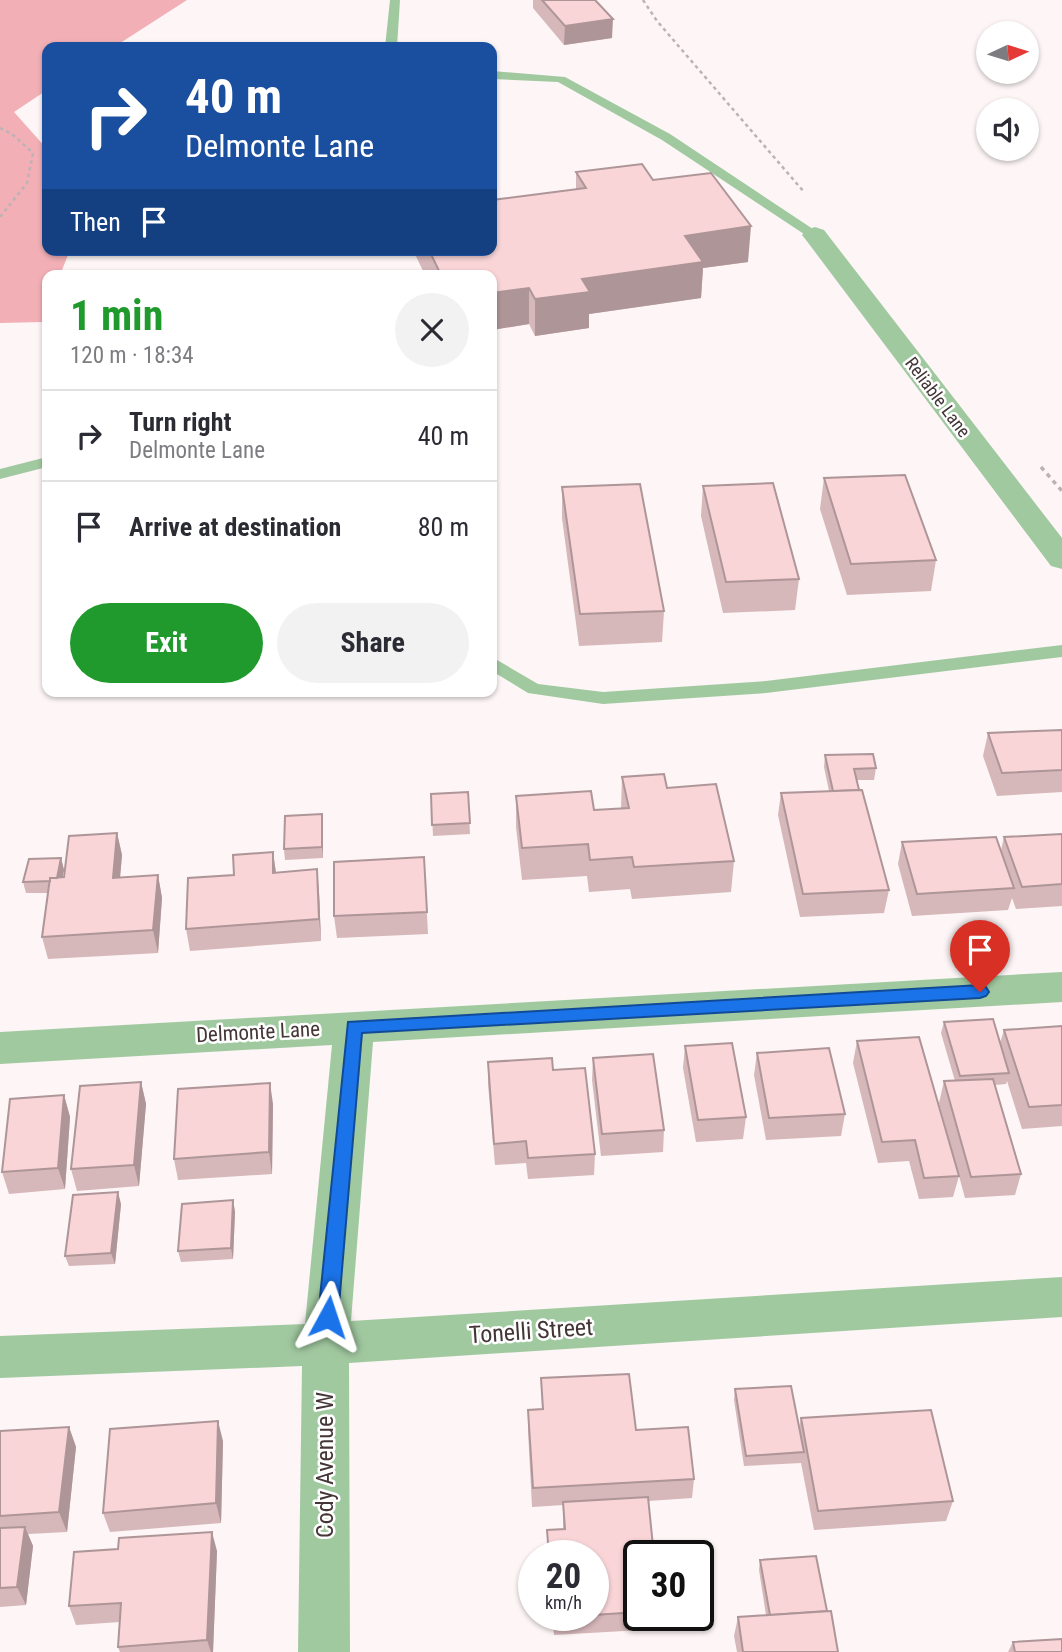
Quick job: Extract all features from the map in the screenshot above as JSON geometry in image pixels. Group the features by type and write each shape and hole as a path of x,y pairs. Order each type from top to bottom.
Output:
{"street":[{"name":"Reliable Lane","path":"815,235 1062,559"},
{"name":"Delmonte Lane","path":"0,1048 1062,987"},
{"name":"Cody Avenue W","path":"324,1652 326,1344 354,1027"},
{"name":"Tonelli Street","path":"0,1357 326,1344 1062,1297"}],"lane":[{"path":"391,42 395,0"},
{"path":"497,75 561,79 666,137 815,235"},
{"path":"0,474 42,463"},
{"path":"497,666 534,689 603,698 766,687 1062,651"}],"path":[{"path":"0,128 12,134 33,153 27,183 0,217"}],"shaded area":[{"path":"0,0 187,0 122,42 42,42 42,93 14,112 42,143 42,256 68,256 62,270 42,270 42,322 0,323"}],"building":[{"path":"542,0 595,0 613,19 565,26"},
{"path":"642,164 653,180 711,173 751,226 685,236 703,262 582,279 590,292 535,299 529,288 497,292 497,270 439,270 432,256 497,256 497,199 586,188 576,172"},
{"path":"905,475 936,560 851,564 824,478"},
{"path":"773,483 799,579 726,582 703,486"},
{"path":"640,484 664,611 580,614 562,487"},
{"path":"1062,730 1062,770 1002,773 988,733"},
{"path":"873,754 876,768 854,769 859,790 833,791 825,755"},
{"path":"664,774 667,788 716,784 734,861 634,867 632,857 590,860 588,844 522,848 516,796 591,791 594,810 629,808 622,777"},
{"path":"862,790 889,890 803,894 781,793"},
{"path":"468,792 470,823 432,825 431,794"},
{"path":"322,814 322,847 284,849 285,816"},
{"path":"117,833 113,878 158,875 153,930 42,937 50,878 64,877 69,836"},
{"path":"1062,834 1062,884 1022,887 1004,837"},
{"path":"996,837 1014,888 917,894 902,842"},
{"path":"273,852 273,873 317,869 319,919 186,929 188,878 234,875 233,855"},
{"path":"424,857 427,912 334,916 334,862"},
{"path":"61,858 57,878 50,878 50,881 23,882 29,859"},
{"path":"993,1019 1009,1073 960,1076 944,1022"},
{"path":"1062,1026 1062,1105 1029,1107 1004,1030"},
{"path":"919,1037 959,1176 924,1178 915,1140 882,1142 857,1041"},
{"path":"732,1043 746,1117 698,1120 685,1046"},
{"path":"829,1048 845,1114 769,1118 757,1053"},
{"path":"653,1054 664,1130 602,1134 593,1058"},
{"path":"552,1058 553,1070 585,1068 595,1154 528,1158 526,1141 494,1144 488,1062"},
{"path":"993,1079 1021,1174 971,1177 944,1081"},
{"path":"141,1082 134,1165 71,1169 80,1086"},
{"path":"270,1083 269,1152 174,1159 178,1089"},
{"path":"64,1095 58,1168 2,1172 10,1099"},
{"path":"118,1192 111,1253 65,1256 73,1195"},
{"path":"233,1200 231,1248 178,1251 182,1204"},
{"path":"629,1374 636,1430 688,1427 694,1479 533,1488 528,1410 543,1409 541,1378"},
{"path":"791,1386 804,1452 746,1456 735,1389"},
{"path":"931,1410 953,1501 818,1511 801,1418"},
{"path":"218,1421 216,1503 103,1513 110,1429"},
{"path":"69,1427 59,1512 0,1516 0,1431"},
{"path":"648,1497 652,1540 623,1540 623,1613 609,1614 609,1540 548,1540 547,1530 565,1529 563,1502"},
{"path":"25,1527 17,1587 0,1588 0,1528"},
{"path":"212,1532 207,1640 118,1647 121,1603 69,1606 74,1552 118,1549 119,1538"},
{"path":"816,1556 827,1611 770,1615 760,1560"},
{"path":"831,1611 838,1652 743,1652 738,1617"},
{"path":"1062,1639 1062,1652 1015,1652 1013,1642"}],"route":[{"path":"328,1317 354,1027 980,992"}]}
